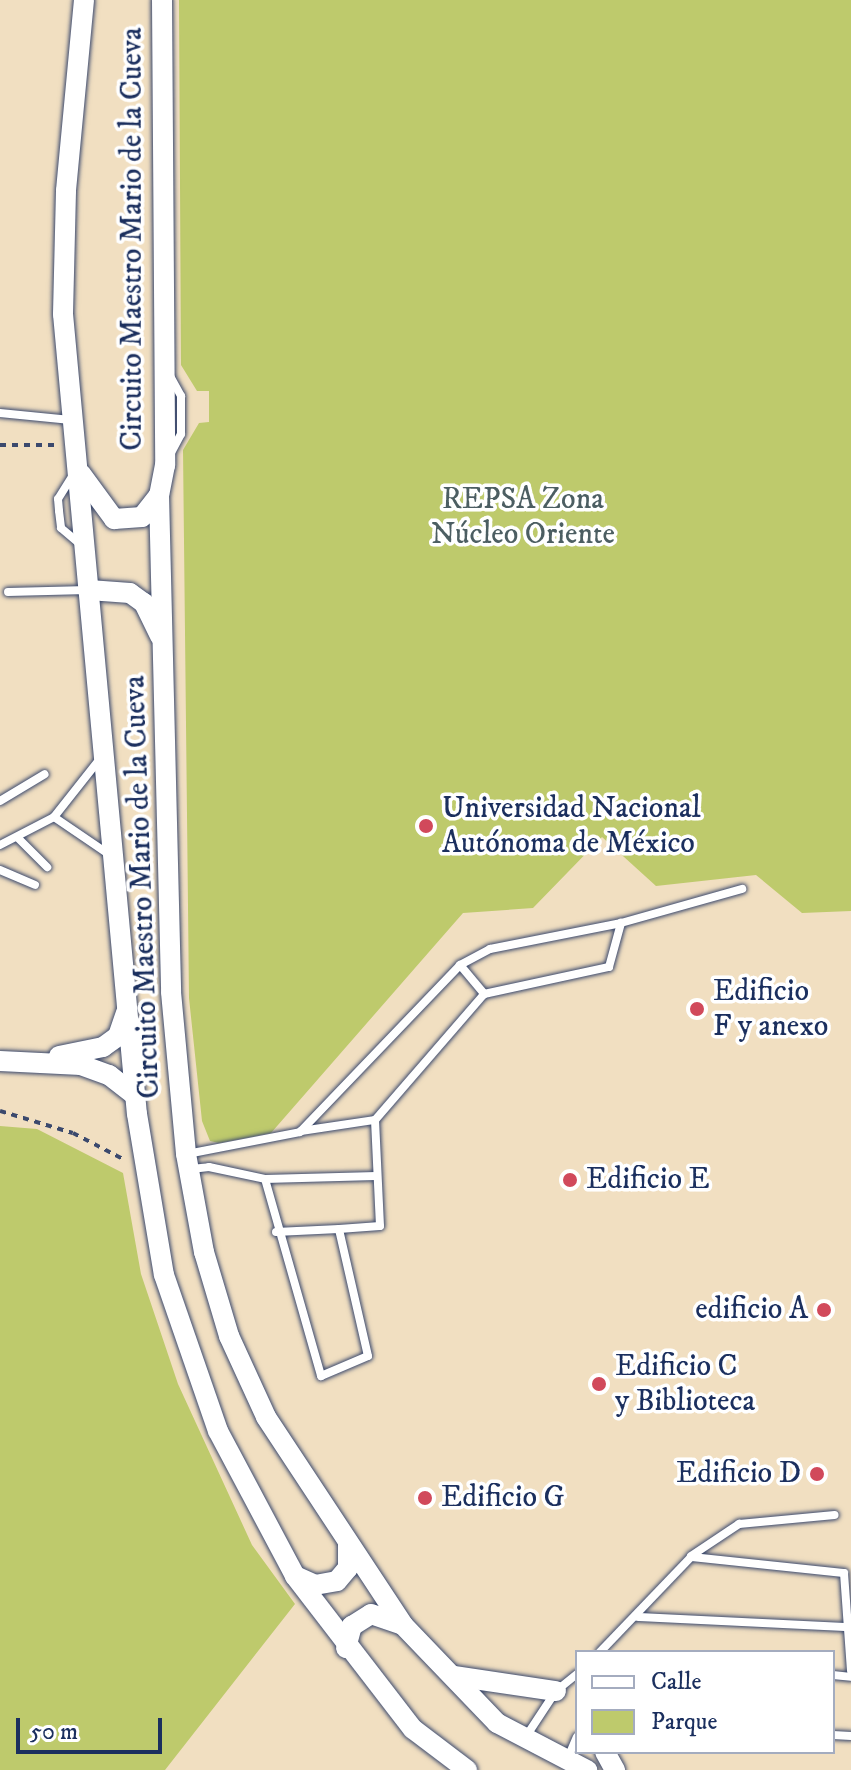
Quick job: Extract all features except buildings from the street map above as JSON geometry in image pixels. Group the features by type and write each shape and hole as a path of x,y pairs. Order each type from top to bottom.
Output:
{"street":[{"name":"Circuito Maestro Mario de la Cueva","path":"84,0 66,191 63,314 135,1095 144,1172 164,1275 188,1352 218,1431 295,1576 346,1648 413,1729 467,1770"},
{"name":"Circuito Maestro Mario de la Cueva","path":"162,0 165,465 159,495 171,992 187,1162 204,1252 229,1336 266,1417 403,1625 489,1716 587,1770"},
{"path":"77,467 114,519 142,517 159,495"},
{"path":"89,590 130,593 144,603 164,647"},
{"name":"Circuito Maestro Mario de la Cueva","path":"38,1061 103,1047 118,1036 127,1009"},
{"name":"Circuito Maestro Mario de la Cueva","path":"0,1061 81,1065 109,1075 135,1095"},
{"path":"295,1576 315,1585 337,1581 350,1560 348,1541"},
{"path":"346,1648 352,1626 371,1614 403,1625"},
{"path":"454,1676 556,1691"}],"lane":[{"path":"0,413 73,420"},
{"path":"8,592 89,590"},
{"path":"0,845 19,839 54,817 103,752"},
{"path":"0,801 45,774"},
{"path":"54,817 113,857"},
{"path":"19,839 47,867"},
{"path":"0,870 35,885"},
{"path":"300,1132 460,965 490,949 621,923 742,889"},
{"path":"187,1162 300,1132 375,1120 484,994 609,967 621,923"},
{"path":"460,965 484,994"},
{"path":"276,1232 380,1226 375,1120"},
{"path":"187,1162 265,1179 376,1176"},
{"path":"265,1179 276,1232 321,1376 368,1356 339,1229"},
{"path":"602,1650 638,1617 691,1557 739,1524 835,1515"},
{"path":"691,1557 844,1573 848,1594 846,1627 851,1671"},
{"path":"638,1617 846,1627"},
{"path":"525,1738 556,1691 575,1676"},
{"path":"566,1761 575,1741"}],"path":[{"path":"0,445 75,444"},
{"path":"0,1111 73,1133 144,1172"}],"green space":[{"name":"REPSA Zona Núcleo Oriente","path":"179,0 851,0 851,911 802,913 756,875 656,886 602,837 533,908 463,913 271,1133 219,1143 210,1141 202,1121 189,998 183,450 199,423 209,422 209,391 197,391 181,365"},
{"path":"0,1126 37,1129 123,1173 141,1274 178,1384 252,1545 295,1604 165,1770 0,1770"}],"place":[{"name":"Universidad Nacional Autónoma de México","path":"426,826"},
{"name":"Edificio F y anexo","path":"697,1009"},
{"name":"Edificio E","path":"570,1180"},
{"name":"edificio A","path":"824,1310"},
{"name":"Edificio C y Biblioteca","path":"599,1384"},
{"name":"Edificio D","path":"817,1474"},
{"name":"Edificio G","path":"425,1498"}]}
